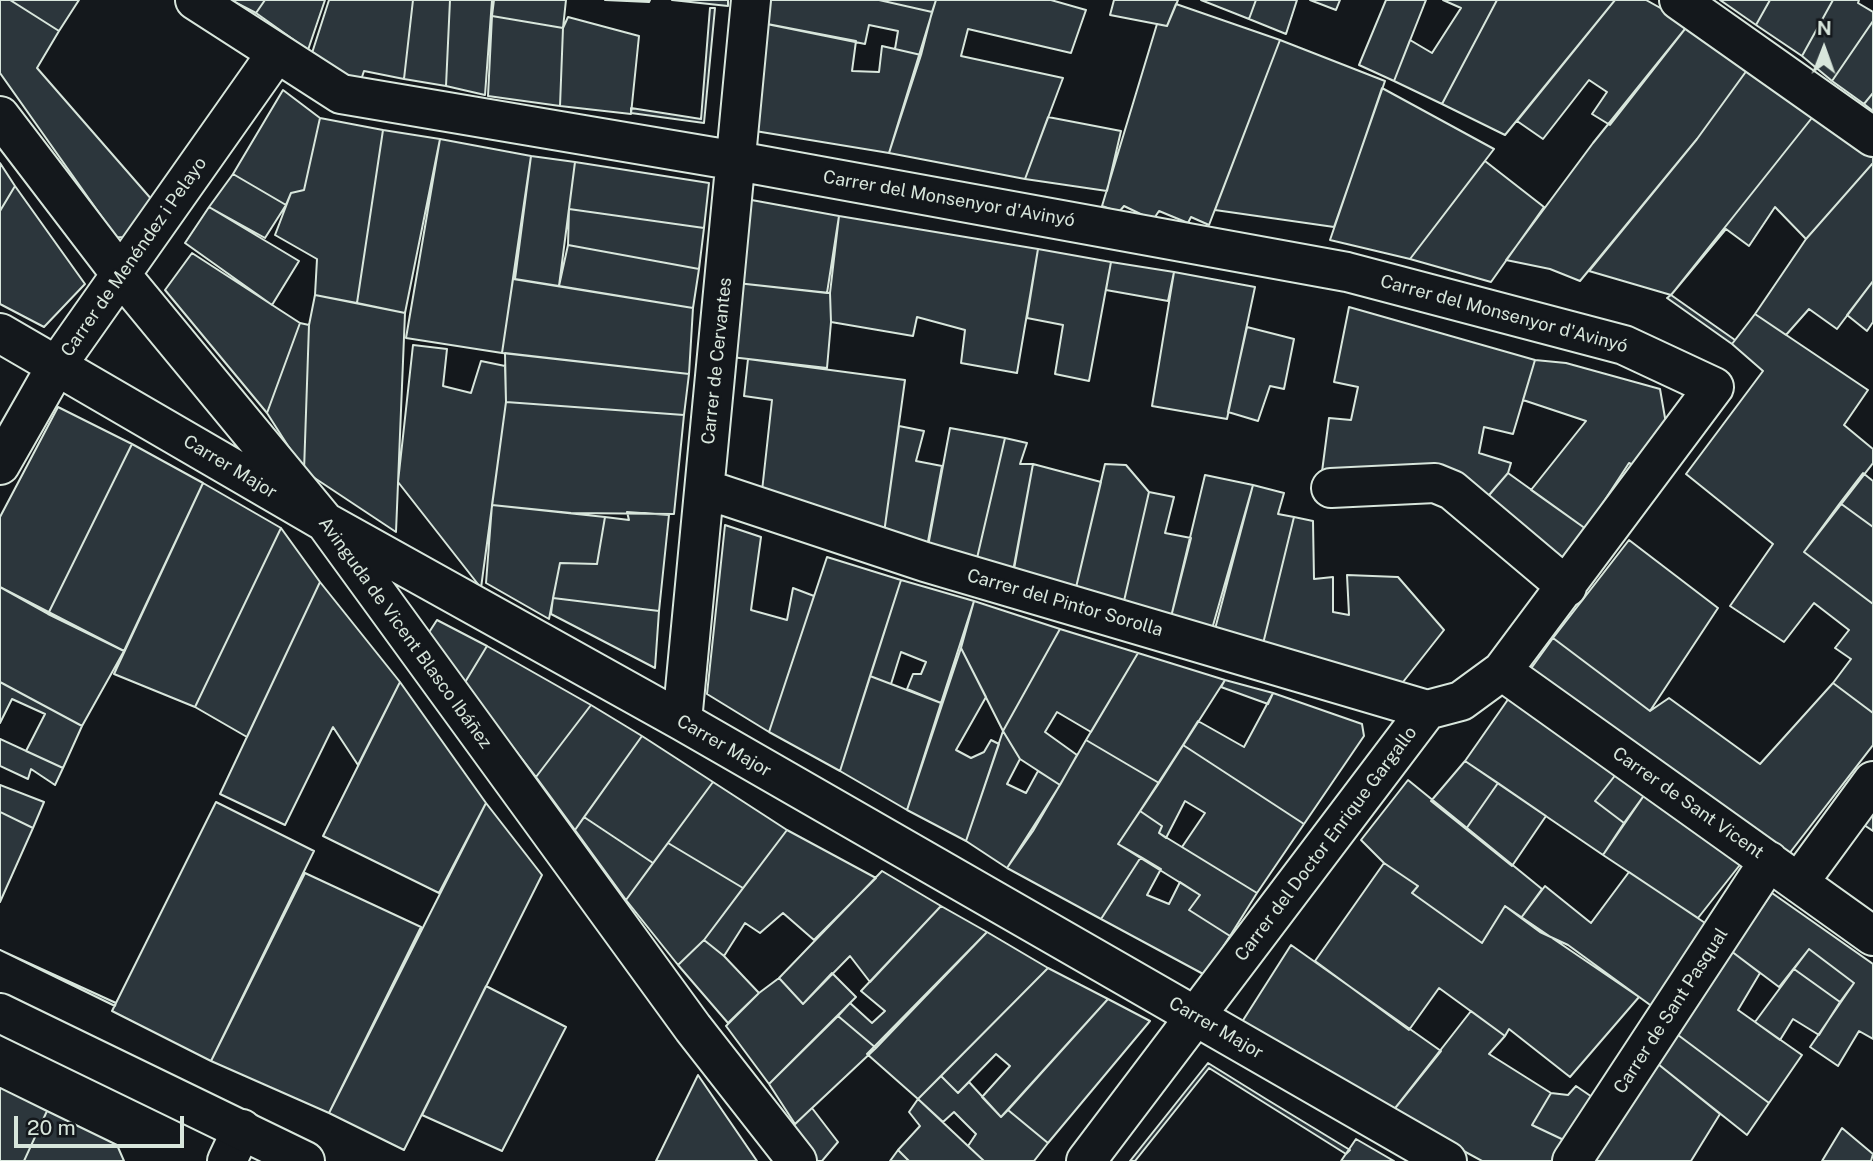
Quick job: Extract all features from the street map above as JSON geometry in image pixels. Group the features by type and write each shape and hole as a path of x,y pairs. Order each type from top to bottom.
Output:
{"street":[{"name":"Carrer del Monsenyor d'Avinyó","path":"195,0 341,94 737,161 1347,272 1624,345 1714,387"},
{"name":"Carrer de Cervantes","path":"682,721 751,0"},
{"path":"1679,0 1873,137"},
{"name":"Carrer de Menéndez i Pelayo","path":"0,465 57,365 276,54"},
{"name":"Avinguda de Vicent Blasco Ibáñez","path":"0,116 122,276 324,522 693,1028 797,1161"},
{"name":"Carrer Major","path":"0,333 324,522 682,721 1447,1161"},
{"name":"Carrer del Doctor Enrique Gargallo","path":"1086,1161 1427,710 1461,701 1502,671 1714,387"},
{"path":"1331,488 1435,483 1452,491 1567,587"},
{"name":"Carrer del Pintor Sorolla","path":"705,489 925,562 1427,710"},
{"name":"Carrer de Sant Vicent","path":"1502,671 1873,936"},
{"name":"Carrer de Sant Pasqual","path":"1572,1161 1784,872 1873,781"},
{"path":"0,1013 235,1145 305,1161"}],"building":[{"path":"0,0 10,0 59,31 37,68 153,201 141,238 116,237 0,73"},
{"path":"10,0 79,0 59,31"},
{"path":"231,0 265,0 256,13"},
{"path":"265,0 325,0 308,50 256,13"},
{"path":"329,0 413,0 404,79 364,71 361,80 343,76 312,53"},
{"path":"413,0 450,0 446,86 404,79"},
{"path":"450,0 492,0 485,95 446,86"},
{"path":"494,0 566,0 563,28 492,16"},
{"path":"605,0 650,0 649,2"},
{"path":"672,0 728,0 728,6"},
{"path":"763,0 879,0 932,12 921,55 895,49 898,31 869,25 865,44 757,22"},
{"path":"879,0 936,0 932,12"},
{"path":"936,0 1051,0 1086,10 1071,53 968,29 961,56 1063,78 1025,179 889,153"},
{"path":"1114,0 1178,0 1167,26 1110,15"},
{"path":"1201,0 1256,0 1249,19"},
{"path":"1256,0 1297,0 1286,34 1249,19"},
{"path":"1310,0 1340,0 1336,10"},
{"path":"1386,0 1426,0 1394,81 1359,65"},
{"path":"1443,0 1497,0 1442,104 1394,81 1410,40 1432,53 1461,8"},
{"path":"1497,0 1615,0 1505,135 1442,104"},
{"path":"1615,0 1646,0 1689,24 1610,125 1592,114 1607,92 1589,80 1543,139 1517,121"},
{"path":"1720,0 1770,0 1756,25"},
{"path":"1770,0 1833,0 1802,56 1756,25"},
{"path":"1833,0 1859,0 1858,3 1873,12 1873,21 1832,81 1802,56"},
{"path":"1176,4 1280,40 1209,225 1191,217 1188,223 1159,211 1153,220 1124,206 1119,212 1102,206 1157,24 1167,26"},
{"path":"710,8 715,8 704,123 631,113 631,108 701,119"},
{"path":"492,16 563,28 560,106 488,96"},
{"path":"568,17 639,36 631,114 560,106 563,28"},
{"path":"1873,21 1873,93 1864,104 1832,81"},
{"path":"757,22 856,41 852,71 879,72 882,46 921,55 889,153 749,130"},
{"path":"1689,24 1750,66 1697,139 1580,281 1550,269 1506,260 1593,143"},
{"path":"1280,40 1385,81 1334,227 1215,210"},
{"path":"1750,66 1815,114 1671,295 1589,271 1697,139"},
{"path":"1382,88 1494,149 1410,259 1330,240"},
{"path":"283,90 320,118 304,190 291,193 286,205 233,174"},
{"path":"1873,93 1873,111 1864,104"},
{"path":"1815,114 1873,155 1873,163 1806,239 1775,207 1749,246 1726,229 1671,295"},
{"path":"1048,117 1121,131 1107,191 1025,179"},
{"path":"320,118 383,130 357,303 315,295 317,259 275,235 291,193 304,190"},
{"path":"383,130 440,139 405,313 357,303"},
{"path":"440,139 531,156 502,353 406,338"},
{"path":"531,156 575,162 559,286 515,279"},
{"path":"1485,161 1544,207 1491,282 1410,259"},
{"path":"575,162 709,183 704,228 569,209"},
{"path":"0,163 15,186 0,211"},
{"path":"1873,163 1873,281 1837,329 1809,309 1786,335 1755,314 1806,239"},
{"path":"233,174 286,205 265,238 209,207"},
{"path":"15,186 85,284 44,327 0,304 0,211"},
{"path":"746,199 839,216 827,293 737,283"},
{"path":"209,207 299,261 272,305 185,243"},
{"path":"569,209 704,228 699,269 568,245"},
{"path":"839,216 1038,249 1017,373 961,363 965,330 917,317 913,336 831,322 830,293"},
{"path":"568,245 699,269 693,308 559,286"},
{"path":"1038,249 1111,262 1089,381 1055,374 1063,325 1027,318"},
{"path":"192,253 300,323 267,413 165,290"},
{"path":"1111,262 1174,272 1168,301 1106,290"},
{"path":"1174,272 1255,287 1227,419 1152,406"},
{"path":"513,279 693,308 689,374 502,353"},
{"path":"1873,281 1873,322 1867,331 1847,315"},
{"path":"737,283 830,293 831,322 827,368 731,357"},
{"path":"315,295 405,313 396,532 304,471 309,325"},
{"path":"1671,295 1735,340 1732,344 1667,298"},
{"path":"1349,307 1535,360 1513,434 1484,427 1479,453 1511,463 1508,473 1465,523 1437,482 1320,487 1329,418 1351,420 1358,387 1334,382"},
{"path":"1755,314 1868,390 1844,425 1873,449 1873,463 1804,552 1873,604 1873,713 1833,683 1851,659 1835,648 1849,630 1814,603 1784,642 1730,606 1773,544 1686,474 1763,371 1732,344"},
{"path":"300,323 309,325 304,471 267,413"},
{"path":"1247,327 1294,339 1284,389 1270,386 1258,421 1228,412"},
{"path":"413,345 447,349 443,386 471,393 481,361 505,366 506,402 481,588 398,482"},
{"path":"505,353 689,374 684,415 506,402"},
{"path":"748,359 905,380 884,533 761,500 772,400 744,396"},
{"path":"1535,360 1566,363 1660,389 1668,435 1637,467 1629,463 1586,529 1531,490 1586,421 1523,400"},
{"path":"506,402 684,415 674,514 571,513 492,505"},
{"path":"58,407 132,444 48,614 0,587 0,517"},
{"path":"899,426 924,431 916,461 942,466 927,547 884,533"},
{"path":"950,428 1005,438 974,571 926,557"},
{"path":"1005,438 1027,443 1020,464 1033,464 1011,582 974,571"},
{"path":"132,444 203,483 124,651 48,614"},
{"path":"1033,464 1101,482 1074,596 1012,580"},
{"path":"1105,464 1126,465 1149,492 1124,601 1074,596"},
{"path":"1508,473 1586,529 1547,577 1467,521"},
{"path":"1863,473 1873,481 1873,527 1840,503"},
{"path":"1205,475 1253,485 1212,629 1171,617"},
{"path":"203,483 281,528 195,707 114,674"},
{"path":"1253,485 1284,493 1278,514 1294,517 1261,652 1215,629"},
{"path":"1149,492 1174,497 1165,533 1191,538 1171,617 1124,601"},
{"path":"1840,503 1873,527 1873,604 1804,552"},
{"path":"492,505 605,517 597,564 560,563 549,619 486,583"},
{"path":"627,512 669,515 659,611 553,598 560,563 597,564 605,517 629,520"},
{"path":"1294,517 1313,521 1314,579 1333,577 1333,612 1349,615 1347,575 1398,577 1444,630 1392,696 1261,652"},
{"path":"725,525 761,537 751,610 787,620 793,588 814,596 769,732 707,694"},
{"path":"281,528 320,582 247,737 195,707"},
{"path":"1629,540 1718,608 1650,711 1553,638"},
{"path":"827,557 901,580 840,771 769,732"},
{"path":"901,580 974,601 941,703 907,689 913,674 921,674 926,662 901,652 891,684 870,676"},
{"path":"320,582 400,682 358,765 333,727 285,825 220,794"},
{"path":"0,587 124,651 82,726 0,682"},
{"path":"553,598 659,611 655,668 551,614"},
{"path":"974,601 1060,629 1003,731 961,648"},
{"path":"437,620 487,646 464,684 426,637"},
{"path":"1060,629 1138,653 1091,732 1057,712 1045,732 1077,755 1060,785 1020,759 1003,731"},
{"path":"1553,638 1650,711 1669,698 1760,764 1833,683 1873,713 1873,745 1782,863 1522,681"},
{"path":"487,646 591,705 536,777 464,684"},
{"path":"961,648 986,697 956,750 971,758 984,752 991,740 999,744 966,841 907,810"},
{"path":"1138,653 1225,680 1159,783 1086,740"},
{"path":"870,676 941,703 907,810 840,771"},
{"path":"1225,680 1273,693 1268,704 1221,687"},
{"path":"0,682 82,726 63,768 26,751 45,714 12,699 0,723"},
{"path":"400,682 486,803 439,893 323,836"},
{"path":"1273,693 1362,724 1364,736 1304,824 1183,745 1198,721 1244,747"},
{"path":"1509,698 1617,773 1595,801 1624,823 1603,855 1465,761"},
{"path":"591,705 642,736 575,830 536,777"},
{"path":"1003,731 1020,759 1007,784 1026,793 1038,771 1060,785 1007,868 966,841"},
{"path":"642,736 713,782 653,863 584,817"},
{"path":"0,739 63,768 55,785 31,769 28,779 0,766"},
{"path":"1086,740 1159,783 1118,844 1141,857 1101,919 1007,868 1033,831"},
{"path":"1183,745 1304,824 1257,893 1182,847 1205,813 1185,801 1166,838 1159,833 1162,826 1140,811"},
{"path":"1465,761 1498,783 1466,829 1431,801"},
{"path":"1617,773 1645,794 1624,823 1595,801"},
{"path":"1408,780 1542,889 1521,918 1505,906 1482,943 1412,893 1418,886 1384,863 1361,840"},
{"path":"713,782 787,830 743,888 668,843"},
{"path":"1498,783 1546,816 1512,866 1466,829"},
{"path":"0,785 44,802 33,828 0,812"},
{"path":"1645,794 1743,861 1698,918 1603,855"},
{"path":"1873,800 1873,831 1858,821"},
{"path":"216,802 314,851 211,1061 112,1011"},
{"path":"486,803 542,875 404,1150 329,1113"},
{"path":"1140,811 1162,826 1159,833 1257,893 1230,936 1189,910 1200,895 1118,844"},
{"path":"0,812 33,828 0,902"},
{"path":"584,817 653,863 626,900 575,830"},
{"path":"787,830 876,878 814,940 783,913 760,933 745,923 724,956 704,940"},
{"path":"668,843 743,888 704,940 678,965 626,900"},
{"path":"1141,857 1161,869 1147,895 1169,904 1180,882 1200,895 1189,910 1230,936 1205,975 1101,919"},
{"path":"1384,863 1418,886 1412,893 1482,943 1505,906 1639,997 1570,1077 1509,1029 1505,1036 1439,988 1409,1030 1315,961"},
{"path":"882,871 941,906 870,982 850,956 803,1004 779,978"},
{"path":"1629,872 1714,929 1657,1010 1568,945 1540,932 1521,918 1545,886 1591,923"},
{"path":"305,873 421,927 329,1113 211,1061"},
{"path":"1772,893 1873,964 1873,1039 1859,1031 1838,1066 1810,1047 1854,983 1809,949 1779,987 1731,951"},
{"path":"941,906 987,932 876,1048 838,1016 850,1003 872,1023 885,1011 861,991"},
{"path":"987,932 1048,968 918,1099 867,1054"},
{"path":"704,940 724,956 759,993 728,1023 678,965"},
{"path":"1291,945 1441,1051 1392,1112 1240,1025"},
{"path":"1809,949 1854,983 1840,1002 1794,969"},
{"path":"0,950 116,1003 115,1006"},
{"path":"1731,951 1760,973 1738,1010 1802,1055 1769,1103 1670,1029"},
{"path":"1048,968 1108,999 1001,1117 982,1097 1010,1066 996,1054 958,1093 941,1076"},
{"path":"1794,969 1840,1002 1819,1035 1793,1019 1780,1040 1755,1022"},
{"path":"832,973 856,997 769,1084 726,1026 759,993 779,978 803,1004"},
{"path":"486,986 566,1027 502,1151 422,1115"},
{"path":"1108,999 1150,1021 1048,1143 1008,1110"},
{"path":"1471,1011 1505,1036 1489,1054 1551,1093 1532,1125 1568,1142 1561,1161 1482,1161 1392,1112"},
{"path":"838,1016 876,1048 795,1124 769,1084"},
{"path":"1670,1029 1769,1103 1747,1135 1653,1060"},
{"path":"1653,1060 1720,1114 1691,1161 1584,1161"},
{"path":"1208,1063 1350,1150 1346,1154 1209,1068 1135,1161 1130,1161"},
{"path":"698,1075 757,1161 656,1161"},
{"path":"941,1076 958,1093 969,1082 1001,1117 1008,1110 1048,1143 1034,1161 984,1161 968,1146 976,1134 954,1112 943,1122 918,1099"},
{"path":"1576,1086 1595,1099 1568,1142 1532,1125 1551,1093 1568,1095"},
{"path":"0,1088 47,1111 24,1161 0,1161"},
{"path":"918,1099 984,1161 909,1161 898,1150 920,1126 909,1112"},
{"path":"812,1108 838,1142 822,1161 816,1161 792,1127"},
{"path":"47,1111 117,1145 124,1161 24,1161"},
{"path":"1842,1128 1873,1154 1871,1161 1822,1161"},
{"path":"1356,1139 1394,1161 1341,1161"},
{"path":"898,1150 909,1161 890,1161"}]}
